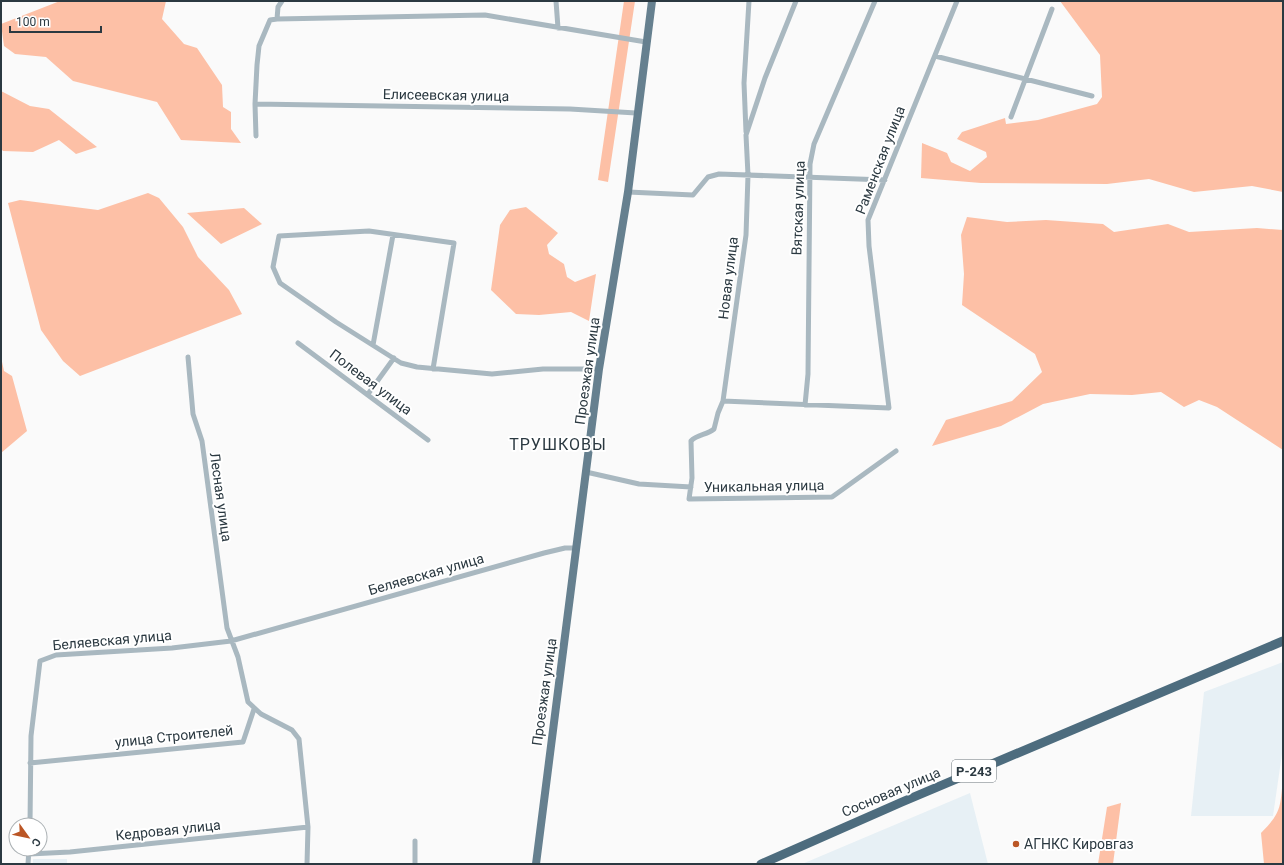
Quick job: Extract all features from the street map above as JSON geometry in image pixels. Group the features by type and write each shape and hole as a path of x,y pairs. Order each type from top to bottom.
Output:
{"highway":[{"name":"Сосновая улица","path":"761,864 902,802 1283,641"}],"main road":[{"name":"Проезжая улица","path":"536,864 586,472 600,369 628,192 636,113 652,1"}],"street":[{"path":"277,19 278,7 282,1"},
{"path":"556,1 558,28"},
{"path":"746,135 744,84 749,1"},
{"name":"Новая улица","path":"691,487 691,441 694,437 709,433 714,429 718,412 724,401 746,235 748,175 746,135 765,78 796,1"},
{"name":"Вятская улица","path":"805,405 808,374 810,178 814,144 875,1"},
{"name":"Раменская улица","path":"805,405 889,408 869,246 868,220 957,1"},
{"path":"1011,117 1027,79 1052,10"},
{"path":"256,136 255,104 259,46 270,20 485,15 646,42"},
{"path":"935,56 1092,96"},
{"name":"Елисеевская улица","path":"255,104 562,109 636,113"},
{"path":"628,192 693,195 712,174 884,180"},
{"path":"433,368 454,243 369,231 279,236 274,267 280,283 336,322 402,363 433,368 492,374 543,369 600,369"},
{"path":"373,345 393,235"},
{"name":"Полевая улица","path":"298,343 428,440"},
{"name":"Лесная улица","path":"188,357 193,414 202,441 227,628 238,657 245,695 254,709"},
{"path":"368,394 394,358"},
{"path":"724,401 805,405"},
{"name":"Уникальная улица","path":"691,487 689,499 832,497 896,451"},
{"path":"586,472 639,484 691,487"},
{"name":"Беляевская улица","path":"30,817 31,736 40,661 56,655 172,648 237,640 550,551 565,548 576,548"},
{"path":"254,709 296,734 302,748 308,827 307,864"},
{"name":"улица Строителей","path":"30,763 243,742 254,709"},
{"name":"Кедровая улица","path":"48,851 70,852 308,827"},
{"path":"415,841 415,864"}],"shaded area":[{"path":"60,1 166,1 162,19 184,44 197,48 222,85 223,107 231,112 231,129 241,143 181,140 157,102 73,81 46,57 15,54 4,46 1,24"},
{"path":"624,1 635,1 608,182 598,180"},
{"path":"1060,1 1283,1 1283,192 1252,186 1194,192 1149,179 1107,184 981,183 921,178 922,143 947,153 951,162 970,171 987,157 986,152 957,139 962,132 1005,118 1006,124 1038,120 1097,104 1102,97 1100,55"},
{"path":"1,91 30,106 49,109 97,147 76,154 59,140 33,152 3,151 1,149"},
{"path":"148,193 159,198 183,227 198,257 229,290 242,314 80,376 63,361 41,330 8,203 20,200 98,210"},
{"path":"526,207 558,233 547,245 549,254 564,264 567,277 575,282 596,274 589,321 571,312 539,315 516,314 491,290 500,225 510,210"},
{"path":"244,208 262,224 221,244 187,213"},
{"path":"967,217 1007,222 1046,220 1103,224 1114,232 1168,224 1189,232 1257,228 1283,230 1283,450 1217,407 1199,400 1184,407 1161,392 1132,395 1090,394 1043,404 1001,426 932,446 946,420 1012,401 1042,372 1035,354 962,305 964,274 961,235"},
{"path":"1,357 4,371 12,376 27,431 1,453"},
{"path":"1283,662 1283,747 1273,816 1191,816 1204,692"},
{"path":"1283,778 1283,864 1264,864 1261,833 1273,820 1279,808"},
{"path":"970,793 988,864 802,864"},
{"path":"1121,803 1113,864 1098,864 1107,807"},
{"path":"33,859 67,859 67,864 33,864"}],"place":[{"name":"АГНКС Кировгаз","path":"1016,844"}],"district":[{"name":"ТРУШКОВЫ","path":"558,444"}]}
